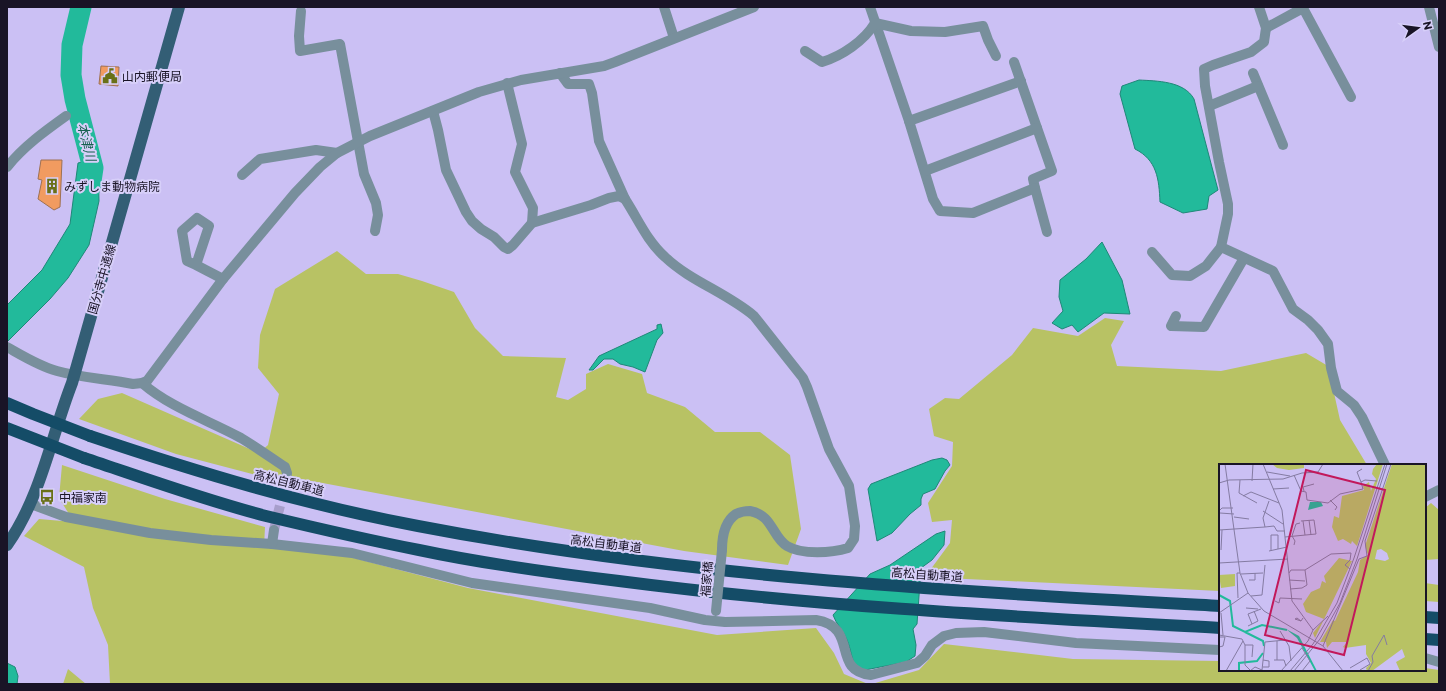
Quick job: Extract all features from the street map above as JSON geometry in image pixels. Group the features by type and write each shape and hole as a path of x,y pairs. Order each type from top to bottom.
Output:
{"highway":[{"name":"高松自動車道","path":"7,403 90,436 170,463 270,492 416,526 560,551 697,568 818,580 928,589 1219,606"},
{"path":"7,428 84,458 190,493 264,515 419,550 550,573 700,592 819,603 1219,628"},
{"path":"1426,617 1439,618"},
{"path":"1426,639 1439,640"}],"main road":[{"name":"国分寺中通線","path":"7,545 31,504 74,375 179,7"}],"street":[{"path":"664,7 674,38"},
{"path":"7,347 41,366 74,375 133,384 147,381 223,279 295,193 320,167 337,153 357,142 479,92 560,72 604,66 754,7"},
{"path":"870,7 909,121 933,199 940,211 973,213 1035,188"},
{"path":"1152,252 1172,275 1190,276 1206,266 1221,247 1228,214 1228,204 1209,106 1204,69 1251,52 1264,42 1266,28 1259,7"},
{"path":"1429,7 1439,47"},
{"path":"1266,28 1303,8 1351,97"},
{"path":"301,11 299,36 300,51 340,44 364,174 376,202 378,215 375,231"},
{"path":"805,51 822,62 836,58 868,33 875,23"},
{"path":"875,23 911,31 945,32 983,26 996,56"},
{"path":"1014,62 1052,171 1033,179 1047,232"},
{"path":"560,72 568,84 589,84 592,93 599,141 625,199"},
{"path":"1253,73 1284,145"},
{"path":"909,121 1021,81"},
{"path":"507,84 522,144 515,172 533,208 532,222"},
{"path":"1209,106 1258,86"},
{"path":"433,110 446,170 466,212 472,221 508,249 532,222 591,205 609,198 619,196 625,199"},
{"path":"7,167 14,158 33,140 66,116"},
{"path":"924,171 1037,128"},
{"path":"242,175 260,159 316,150 337,153"},
{"name":"福家橋","path":"625,199 646,237 665,258 694,278 744,307 764,328 803,378 829,449 849,486 855,526 854,539 848,548 832,552 802,551 792,548 786,545 771,524 757,512 747,511 738,513 727,523 722,538 715,621"},
{"path":"1221,247 1273,270 1293,309 1308,320 1318,330 1328,344 1331,368 1337,391 1354,405 1362,417 1384,464"},
{"path":"1176,316 1171,326 1204,327 1244,258"},
{"path":"196,265 223,279"},
{"path":"142,383 154,393 172,404 242,438 285,467 287,473 286,480"},
{"path":"1426,496 1439,490"},
{"path":"31,504 66,517 150,532 211,540 272,544 352,553 472,582 642,607 715,621 816,620 826,622 832,625 841,634 848,661 852,667 858,672 871,675 917,663 932,645 944,636 956,633 984,632 1076,643 1219,650"},
{"path":"272,544 274,530"},
{"path":"1426,658 1439,662"}],"shaded area":[{"path":"1139,80 1177,85 1190,93 1194,99 1218,190 1209,196 1207,209 1183,213 1160,202 1159,186 1155,171 1148,159 1135,149 1120,94 1122,86"},
{"path":"98,158 99,201 89,245 68,278 50,299 7,342 7,305 42,270 70,224 78,163"},
{"path":"1102,242 1122,280 1130,314 1104,313 1078,332 1072,325 1062,329 1052,323 1063,311 1059,297 1060,280 1086,259"},
{"path":"337,251 366,274 398,274 454,292 475,328 503,356 566,358 556,397 568,400 586,389 586,374 608,364 642,374 647,393 685,407 715,432 760,432 790,455 801,529 788,565 684,551 296,478 279,481 176,454 79,419 98,399 122,393 259,453 268,445 279,394 258,368 260,335 275,289"},
{"path":"1105,318 1124,321 1111,345 1117,366 1221,371 1306,353 1328,366 1340,420 1366,464 1219,464 1219,591 925,577 950,543 952,520 932,522 928,503 952,466 953,442 934,436 929,409 945,398 959,399 1012,355 1033,328 1078,336"},
{"path":"661,324 663,333 657,340 645,372 620,364 613,359 604,359 593,370 589,370 599,356 657,329 657,325"},
{"path":"942,458 947,460 950,465 935,489 923,494 921,505 892,533 877,541 868,489 871,484 932,460"},
{"path":"62,465 165,499 265,527 264,547 350,557 468,588 717,635 816,628 834,653 844,674 868,684 110,684 108,645 93,608 84,567 24,536 39,519 74,522 59,498"},
{"path":"1431,503 1439,510 1439,559 1426,560 1426,507"},
{"path":"945,531 944,545 932,560 921,568 917,624 913,629 916,645 915,656 906,662 865,670 856,667 844,633 833,615 870,574 890,565 936,534"},
{"path":"1426,583 1439,585 1439,602 1426,601"},
{"path":"944,644 1073,659 1219,661 1219,671 1426,671 1426,668 1439,670 1439,684 872,684 919,670"},
{"path":"7,663 15,667 18,676 17,684 7,684"},
{"path":"68,669 86,684 63,684"}],"building":[{"path":"101,66 119,67 118,86 99,84"},
{"name":"みずしま動物病院","path":"41,160 62,160 60,207 54,210 38,199 42,180 38,179"}],"waterway":[{"name":"本津川","path":"81,7 72,45 71,75 75,99 93,168 90,188"}],"tunnel":[{"path":"274,530 286,481"}],"place":[{"name":"山内郵便局","path":"110,76"},
{"name":"みずしま動物病院","path":"52,186"},
{"name":"中福家南","path":"47,497"}]}
